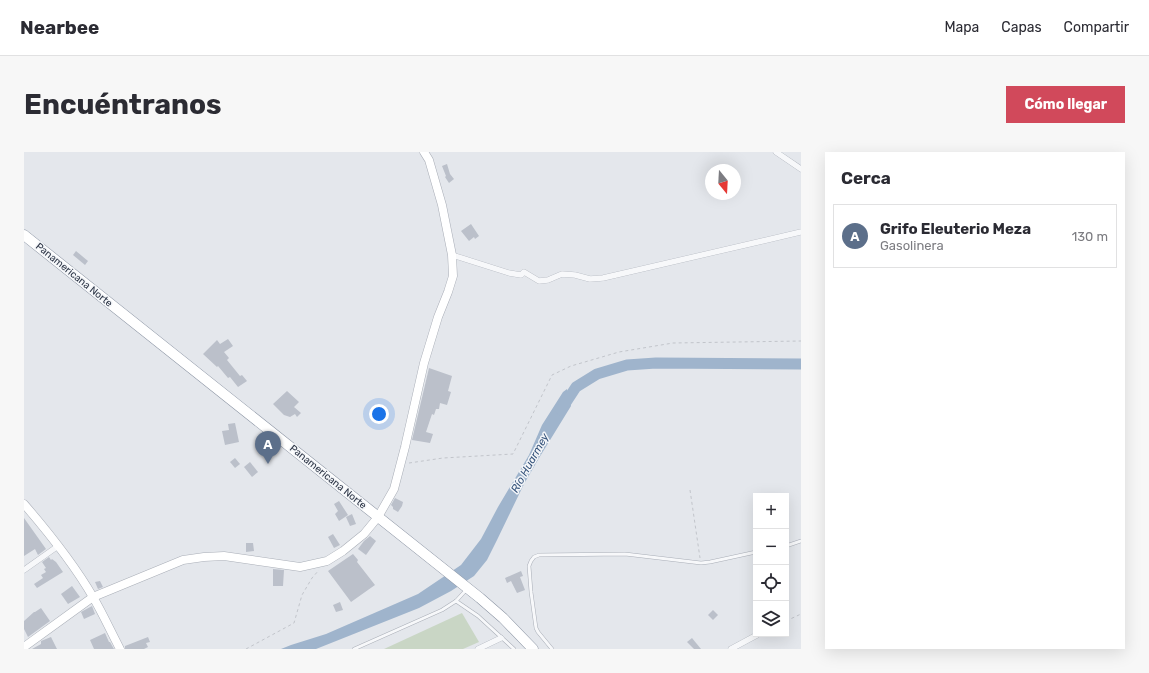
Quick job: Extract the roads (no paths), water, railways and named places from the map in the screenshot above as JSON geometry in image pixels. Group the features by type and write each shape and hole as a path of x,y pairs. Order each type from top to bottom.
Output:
{"highway":[{"name":"Panamericana Norte","path":"24,235 468,588 503,618 533,649"}],"street":[{"path":"24,647 93,597 183,560 224,556 300,567 327,561 343,551 364,534 378,517 394,489 401,466 424,362 453,276 452,255 442,205 428,156 424,152"},
{"path":"776,152 801,169"},
{"path":"452,255 509,273 521,275 524,272 539,281 548,280 562,274 575,275 590,280 801,232"},
{"path":"25,506 58,546 93,597 120,649"},
{"path":"24,570 58,546"},
{"path":"731,649 753,637"},
{"path":"481,648 501,638"}],"lane":[{"path":"789,545 801,541"},
{"path":"552,649 538,632 536,624 529,566 534,557 539,555 625,554 701,563 753,553"},
{"path":"354,649 442,610 456,601 468,588"},
{"path":"456,601 478,616 514,649"}],"water":[{"name":"Río Huarmey","path":"567,389 571,406 524,484 487,560 474,576 451,591 419,608 316,649 281,649 326,634 418,594 461,565 481,539 529,455 542,425 563,392"}],"waterway":[{"name":"Río Huarmey","path":"561,410 576,387 597,374 627,365 656,363 801,364"}],"place":[{"name":"Grifo Eleuterio Meza","path":"268,464"}]}
